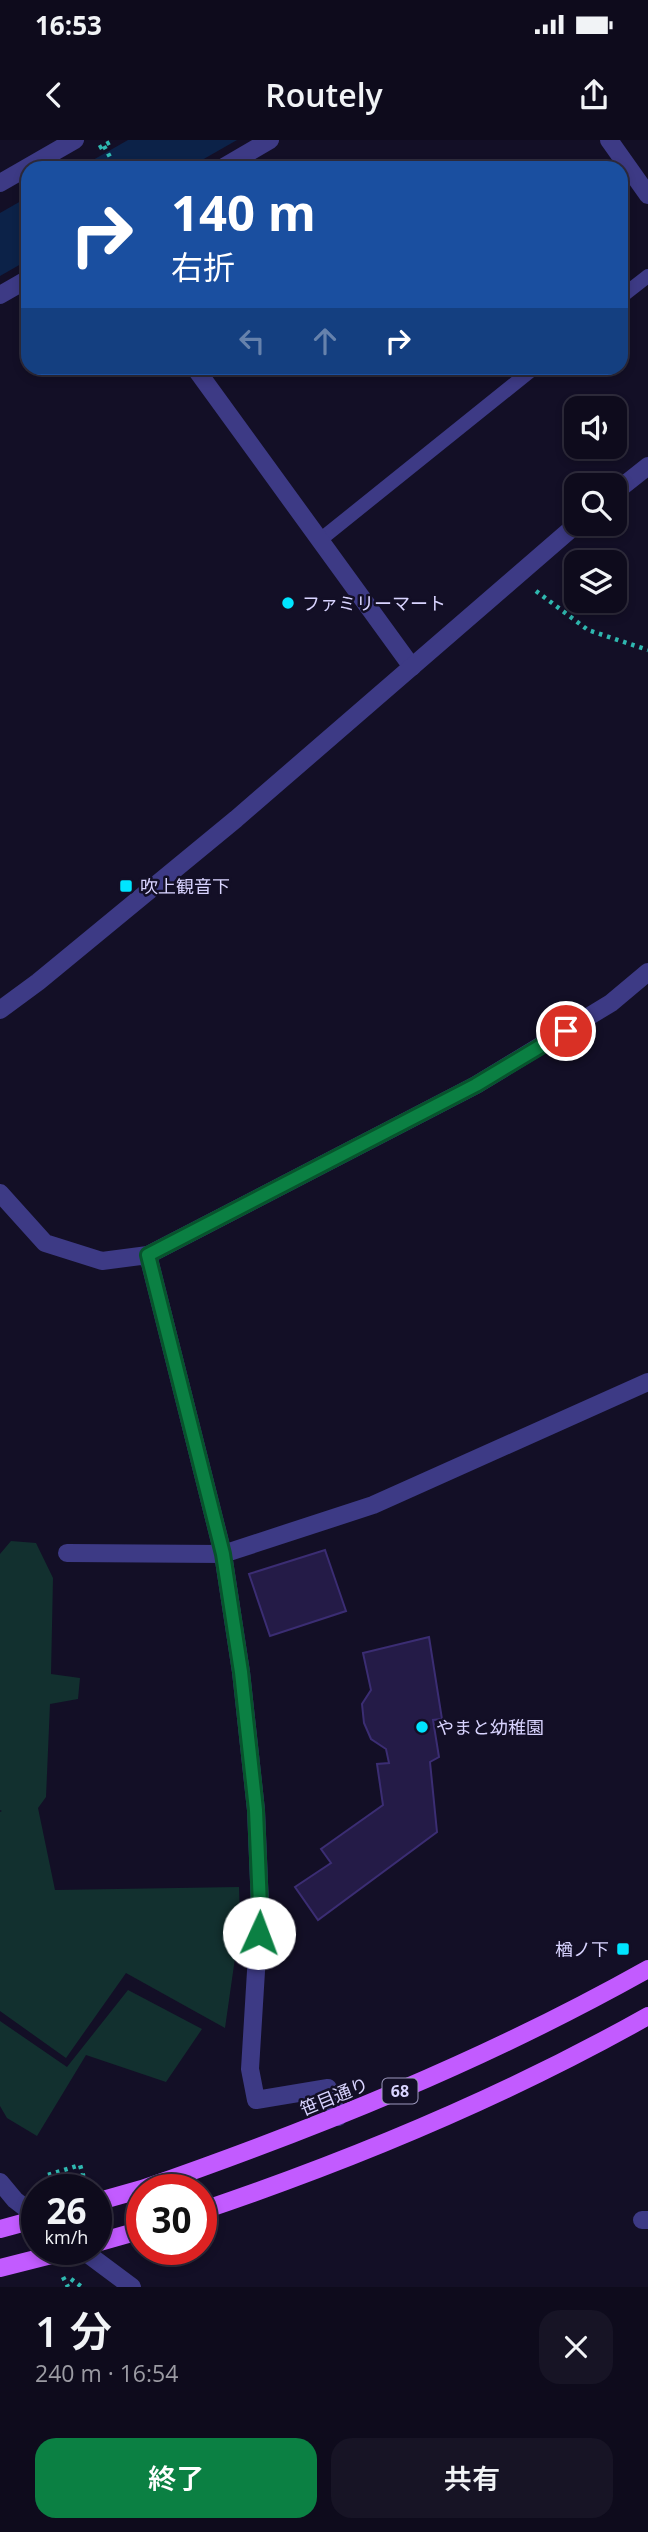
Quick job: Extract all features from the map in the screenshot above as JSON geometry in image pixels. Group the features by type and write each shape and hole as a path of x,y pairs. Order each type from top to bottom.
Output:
{"main road":[{"name":"笹目通り","path":"183,2174 338,2117 477,2058 648,1969"},
{"name":"68","path":"217,2205 371,2149 491,2097 648,2016"},
{"path":"0,2228 21,2222"},
{"path":"0,2268 21,2263"}],"street":[{"path":"38,161 75,140"},
{"path":"234,161 271,140"},
{"path":"608,140 623,161"},
{"path":"628,168 648,195"},
{"path":"0,183 21,171"},
{"path":"0,295 21,283"},
{"path":"200,375 412,667"},
{"path":"627,483 648,466"},
{"path":"0,1010 38,982 236,818 564,535"},
{"path":"0,1193 45,1243 102,1261 148,1255 476,1085 611,1003 648,972"},
{"path":"148,1255 223,1554 241,1672 256,1810 260,1906 250,2069 256,2100 328,2088 338,2117"},
{"path":"67,1553 223,1554 373,1505 648,1382"},
{"path":"0,2182 21,2205"},
{"path":"101,2265 132,2287"}],"lane":[{"path":"628,292 648,276"},
{"path":"320,540 525,375"}],"path":[{"path":"109,143 114,161"},
{"path":"516,576 588,630 648,650"},
{"path":"51,2174 80,2165 83,2174"},
{"path":"71,2279 82,2287"}],"green space":[{"path":"11,1541 36,1543 53,1578 51,1674 80,1678 78,1699 50,1704 46,1797 38,1808 55,1890 239,1887 240,1923 225,2028 126,1973 66,2058 0,2011 0,1554"},
{"path":"128,1990 202,2029 166,2082 86,2055 37,2136 7,2118 0,2106 0,2021 67,2067"}],"water":[{"path":"128,140 237,140 200,161 91,161"},
{"path":"21,201 21,264 0,276 0,213"}],"building":[{"path":"325,1550 346,1611 270,1636 249,1574"},
{"path":"429,1637 442,1719 433,1720 439,1757 430,1762 437,1832 318,1920 295,1887 331,1863 321,1849 383,1805 377,1764 389,1763 386,1749 371,1739 364,1723 362,1704 371,1690 363,1653"}],"place":[{"name":"ファミリーマート","path":"288,603"},
{"name":"吹上観音下","path":"126,886"},
{"name":"やまと幼稚園","path":"422,1727"},
{"name":"楢ノ下","path":"623,1949"}],"route":[{"path":"259,1933 256,1810 241,1672 223,1554 148,1255 476,1085 566,1031"}]}
